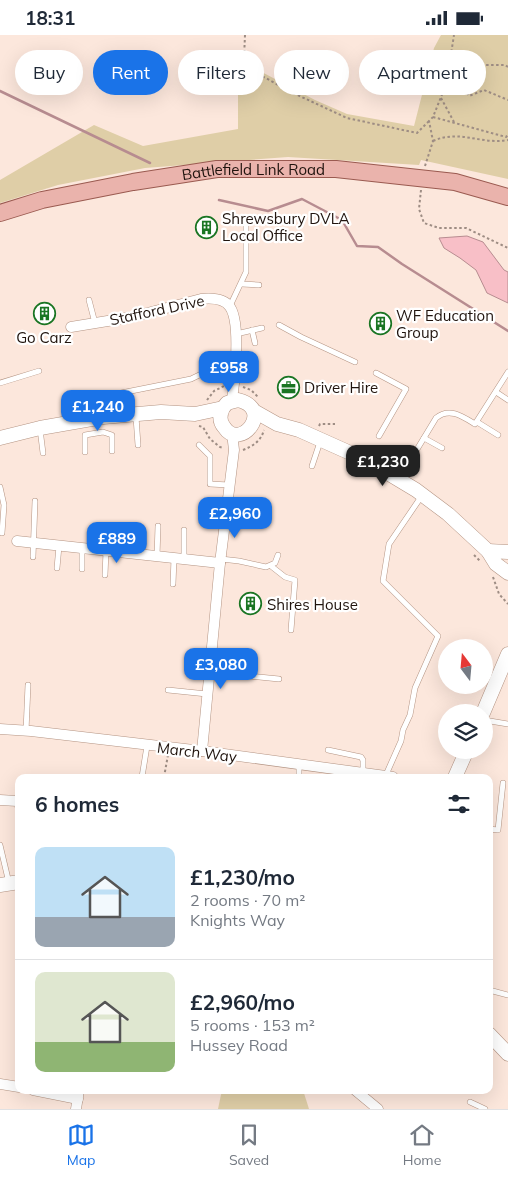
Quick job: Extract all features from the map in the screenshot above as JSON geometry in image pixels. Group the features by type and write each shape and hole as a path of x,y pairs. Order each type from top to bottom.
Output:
{"main road":[{"name":"Battlefield Link Road","path":"0,213 42,199 217,169 336,169 455,182 508,197"}],"street":[{"name":"Stafford Drive","path":"71,327 154,312 209,298 219,299 230,306"},
{"path":"0,438 40,428 103,417 161,412 241,434 245,415 236,376 234,315 230,306"},
{"path":"237,450 220,419 245,415"},
{"path":"202,751 229,485 245,415"},
{"path":"195,420 245,415 317,437 366,460 423,495 448,514 488,551 496,564 508,573"},
{"path":"16,541 179,559 220,561"},
{"path":"488,551 508,551"},
{"path":"487,704 508,654"},
{"name":"March Way","path":"0,729 202,751 299,766 373,774"},
{"path":"456,774 462,759"},
{"path":"493,1038 508,1054"},
{"path":"0,1084 15,1086"},
{"path":"53,1094 78,1099"},
{"path":"360,1094 378,1109"}],"lane":[{"path":"230,306 246,272 246,224"},
{"path":"242,284 259,285"},
{"path":"90,300 95,323"},
{"path":"279,325 355,362"},
{"path":"235,334 262,328"},
{"path":"252,330 255,343"},
{"path":"90,397 121,393 191,379 222,364"},
{"path":"0,383 39,371"},
{"path":"476,422 508,372"},
{"path":"376,373 406,389 379,436"},
{"path":"496,391 508,400"},
{"path":"121,393 131,414 138,445"},
{"path":"398,479 441,413 460,415 498,435"},
{"path":"103,417 103,432"},
{"path":"40,428 43,453"},
{"path":"85,452 85,435 103,432 112,435 112,451"},
{"path":"312,466 317,437"},
{"path":"424,438 442,448"},
{"path":"199,445 210,456 210,484 229,485"},
{"path":"0,488 4,505 2,533"},
{"path":"388,774 410,715 415,687 438,636 384,581 389,544 423,495"},
{"path":"33,557 35,501"},
{"path":"157,556 158,527"},
{"path":"173,583 184,529"},
{"path":"127,553 128,530"},
{"path":"57,568 59,546"},
{"path":"82,548 82,569"},
{"path":"105,575 106,551"},
{"path":"220,561 239,561 266,567 275,563 278,555"},
{"path":"271,566 285,577 295,580 290,630"},
{"path":"210,672 278,679"},
{"path":"26,731 28,685"},
{"path":"168,690 208,694"},
{"path":"493,722 508,724"},
{"path":"142,774 147,746"},
{"path":"328,751 361,757 363,760 363,772"},
{"path":"299,766 299,774"},
{"path":"493,829 498,830 503,783"},
{"path":"0,845 1,857 9,883"},
{"path":"493,991 508,995"},
{"path":"470,1103 485,1109"}],"path":[{"path":"244,35 244,58 253,71 348,118 417,133 433,117 441,97"},
{"path":"452,50 454,35"},
{"path":"486,65 505,65 508,67"},
{"path":"486,91 508,100"},
{"path":"441,97 454,122"},
{"path":"433,117 508,138"},
{"path":"423,170 433,141 428,121"},
{"path":"433,141 455,135 490,142 508,138"},
{"path":"421,184 419,209 424,223 440,229 466,228 508,248"},
{"path":"237,450 257,442 261,437 245,415"},
{"path":"195,420 203,427 210,439 220,447"},
{"path":"317,437 320,424 335,424"},
{"path":"494,572 492,575 494,585 498,594 508,604"},
{"path":"165,774 170,748"}],"shaded area":[{"path":"441,35 508,35 508,179 421,160 419,165 288,157 145,168 58,185 0,203 0,180 94,125 143,146 238,129 238,95 264,95 264,73 274,78 274,95 305,95 347,114 414,126 422,95 486,95 486,50 433,50"},
{"path":"467,236 483,242 504,270 508,272 508,303 487,293 476,270 444,248 439,238"},
{"path":"221,1094 304,1094 309,1109 218,1109"}],"waterway":[{"path":"0,91 150,163"},
{"path":"219,200 268,211 302,199 342,220 357,246 378,247 508,331"}],"place":[{"name":"Shrewsbury DVLA Local Office","path":"206,227"},
{"name":"Go Carz","path":"44,314"},
{"name":"WF Education Group","path":"380,324"},
{"name":"Driver Hire","path":"288,387"},
{"name":"Shires House","path":"251,604"}]}
